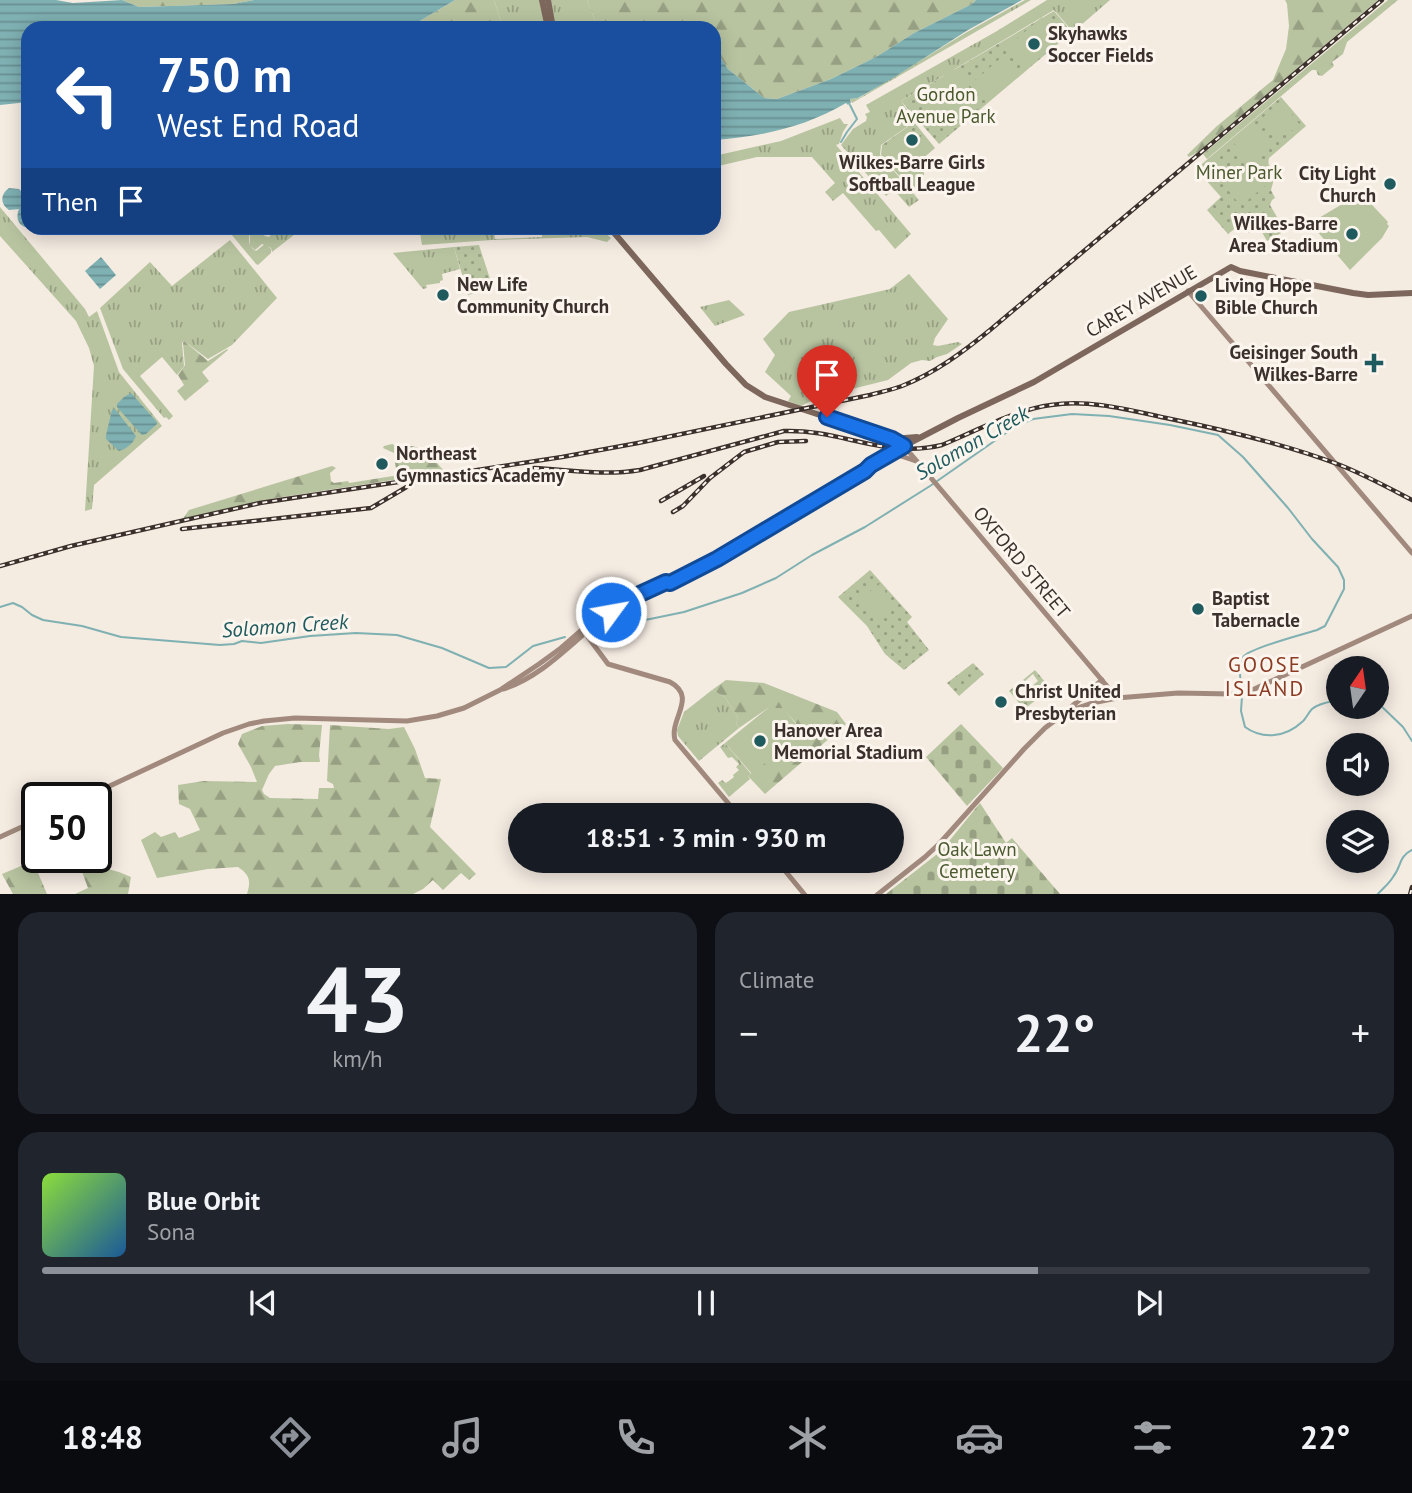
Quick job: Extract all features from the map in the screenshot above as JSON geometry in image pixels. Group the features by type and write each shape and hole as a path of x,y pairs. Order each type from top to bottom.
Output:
{"main road":[{"path":"542,0 546,21"},
{"path":"548,0 552,21"},
{"path":"112,785 223,733 249,724 295,718 393,721 421,719 464,708 532,675 550,663 584,631 629,599 666,582 670,583 717,559 904,446 892,439 755,391 732,371 615,235"},
{"name":"CAREY AVENUE","path":"904,446 1034,382 1231,267 1353,293 1412,293"},
{"path":"1188,292 1412,553"},
{"path":"892,439 925,435"},
{"name":"OXFORD STREET","path":"904,446 1117,698"},
{"path":"892,453 916,461"},
{"path":"1403,542 1412,540"},
{"path":"1066,712 1117,698 1178,693 1242,693 1412,616"},
{"path":"584,631 608,664 670,682 678,688 683,704 674,727 676,740 728,803"},
{"path":"877,894 939,844 1024,749 1102,680"},
{"path":"0,837 21,827"},
{"path":"787,873 804,894"}],"green space":[{"path":"122,0 254,0 233,4 139,7"},
{"path":"455,0 494,0 501,21 420,21"},
{"path":"494,0 587,0 595,21 501,21"},
{"path":"587,0 976,0 876,57 831,79 777,99 764,98 728,69 721,58 721,21 595,21"},
{"path":"1025,0 1031,0 852,103 850,99 859,98"},
{"path":"1047,0 1110,0 1073,32 1054,10 901,101 915,121 881,145 880,155 919,200 909,207 894,190 886,196 841,145 853,129 866,121 865,114 870,112 866,105"},
{"path":"1285,0 1378,0 1200,151 1189,157 1187,155 1217,126 1273,80 1286,49 1289,26"},
{"path":"1388,0 1398,0 1347,42 1343,54 1332,62 1334,66 1322,76 1312,70 1207,159 1203,154"},
{"name":"Gordon Avenue Park","path":"1054,11 1072,32 939,144 901,101"},
{"name":"Skyhawks Soccer Fields","path":"1042,17 1062,40 1027,68 1007,47"},
{"path":"1003,56 1018,73 987,100 972,83"},
{"path":"951,69 957,70 982,105 957,119 933,112 918,99"},
{"name":"Miner Park","path":"1281,97 1306,126 1269,158 1269,165 1276,172 1271,190 1275,198 1270,205 1285,231 1267,241 1259,227 1249,233 1242,223 1228,234 1207,210 1221,197 1196,169"},
{"path":"1278,103 1283,103 1300,125 1279,133 1268,130 1258,122"},
{"path":"840,118 844,124 848,124 839,144 836,145 911,234 895,249 843,193 833,201 825,192 835,183 812,157 757,157 721,165 721,154 781,141"},
{"path":"914,122 935,148 920,161 924,174 912,191 881,155 882,145"},
{"path":"1254,125 1270,149 1250,162 1233,142"},
{"path":"903,132 911,144 923,135 933,147 923,153 912,149 912,154 921,164 924,174 913,190 882,154 883,148"},
{"path":"1244,168 1257,174 1266,185 1240,205 1220,180 1230,172"},
{"name":"Wilkes-Barre Area Stadium","path":"1361,193 1389,226 1382,238 1350,270 1311,224"},
{"path":"0,207 89,317 97,311 119,372 162,426 94,485 92,509 85,511 94,366 89,348 76,321 0,236"},
{"path":"232,235 250,235 251,247 256,251 265,244 271,249 271,253 256,264"},
{"path":"250,235 294,235 272,252 271,248 262,244 255,250 250,246"},
{"path":"420,235 495,235 495,239 542,235 608,235 611,238 607,242 587,237 422,245"},
{"path":"230,240 277,298 232,345 208,359 184,341 184,366 177,375 162,357 140,376 173,416 169,420 164,418 123,369 100,308 150,262 172,286"},
{"path":"479,245 493,288 468,295 454,247"},
{"path":"454,247 460,269 442,274 443,280 440,283 426,285 427,288 423,289 393,253"},
{"path":"909,274 948,319 933,345 958,342 962,344 930,361 911,363 888,380 820,397 801,406 788,401 791,396 765,372 775,355 763,339 789,312 890,289"},
{"path":"729,300 745,315 715,326 700,307"},
{"path":"184,341 208,361 228,350 202,372 209,381 185,401 177,391 184,385 178,375 185,365"},
{"path":"392,444 421,449 445,472 276,498 182,520 189,510 332,466 336,468 330,473 334,483 393,476 396,474 394,453 383,448"},
{"path":"870,570 912,617 907,622 929,650 904,670 885,654 867,626 838,597"},
{"path":"881,583 887,595 888,607 878,622 857,603 857,599"},
{"path":"973,663 984,674 959,696 947,683"},
{"path":"1035,670 1051,689 1024,709 1009,691 1021,681 1014,690 1020,696 1038,681 1033,674 1023,680"},
{"path":"726,680 764,683 837,712 846,724 765,794 748,776 794,739 796,723 782,708 768,708 739,728 736,724 738,718 725,697 712,690"},
{"path":"712,690 725,697 738,718 736,724 739,728 699,761 678,736 677,730 684,712"},
{"name":"Hanover Area Memorial Stadium","path":"768,708 783,708 796,724 794,739 752,774 725,743"},
{"path":"961,724 1003,768 967,806 926,757"},
{"path":"322,725 320,762 275,766 262,790 270,798 318,799 319,788 334,788 333,784 327,781 330,725 389,729 404,727 425,778 441,779 430,827 476,874 469,880 461,873 443,890 433,880 413,894 247,894 248,879 238,867 157,878 141,840 155,832 161,837 175,832 179,838 200,830 190,809 179,804 178,785 204,781 257,782 238,744 242,734 262,726"},
{"path":"725,743 751,774 748,776 750,779 729,797 718,783 722,780 726,783 734,777 739,770 736,767 739,764 732,757 728,758 720,747"},
{"name":"Oak Lawn Cemetery","path":"980,803 1006,843 1012,838 1060,894 886,894 941,851"},
{"path":"21,866 21,873 38,873 47,894 13,894 2,874"},
{"path":"112,870 131,877 128,894 75,894 88,888 82,873 112,873"}],"water":[{"path":"0,0 56,0 73,3 122,0 139,7 233,4 254,0 455,0 420,21 21,21 21,103 0,105"},
{"path":"976,0 1022,0 968,30 893,78 858,98 850,99 851,103 848,105 846,103 815,118 782,129 721,139 721,58 728,69 764,98 777,99 831,79"},
{"path":"9,188 21,191 21,224 19,209 9,210 4,205 3,196"},
{"path":"101,257 116,275 100,289 85,271"},
{"path":"131,393 157,422 146,434 142,435 117,407 124,397"},
{"path":"115,409 136,436 129,446 119,451 106,439 112,410"}],"waterway":[{"path":"841,142 857,119 850,105"},
{"name":"Solomon Creek","path":"599,628 684,612 742,593 776,578 930,486 1016,426 1033,419 1072,414 1109,416 1218,435 1243,457 1338,567 1344,580 1344,589 1325,626 1247,653 1240,664 1242,690"},
{"name":"Solomon Creek","path":"0,607 13,603 43,620 82,626 121,637 220,645 356,633 397,635 442,648 489,668 506,667 533,646 565,637"},
{"name":"Solomon Creek","path":"1242,696 1241,711 1245,727 1267,735 1289,731 1303,721 1315,707 1326,703"},
{"name":"Solomon Creek","path":"1390,714 1412,741"},
{"name":"Solomon Creek","path":"1378,894 1396,873 1404,856 1412,850"}],"railway":[{"path":"0,566 71,546 260,503 562,457 870,395 902,386 937,368 980,338 1382,0"},
{"path":"534,468 601,473 627,472 784,431 824,434 882,446 921,448 942,445 1023,411 1080,403 1124,409 1276,444 1340,465 1412,500"},
{"path":"673,512 744,452 778,442 806,441"},
{"path":"661,501 704,476"},
{"path":"182,529 371,508 415,482"},
{"path":"1410,894 1412,887"}],"place":[{"name":"Skyhawks Soccer Fields","path":"1034,44"},
{"name":"Wilkes-Barre Girls Softball League","path":"912,140"},
{"name":"City Light Church","path":"1390,184"},
{"name":"Wilkes-Barre Area Stadium","path":"1352,234"},
{"name":"New Life Community Church","path":"443,295"},
{"name":"Living Hope Bible Church","path":"1201,296"},
{"name":"Geisinger South Wilkes-Barre","path":"1374,363"},
{"name":"Northeast Gymnastics Academy","path":"382,464"},
{"name":"Baptist Tabernacle","path":"1198,609"},
{"name":"Christ United Presbyterian","path":"1001,702"},
{"name":"Hanover Area Memorial Stadium","path":"760,741"}],"district":[{"name":"GOOSE ISLAND","path":"1265,677"}],"route":[{"path":"611,612 629,599 666,582 670,583 717,559 904,446 892,439 827,417"}]}
